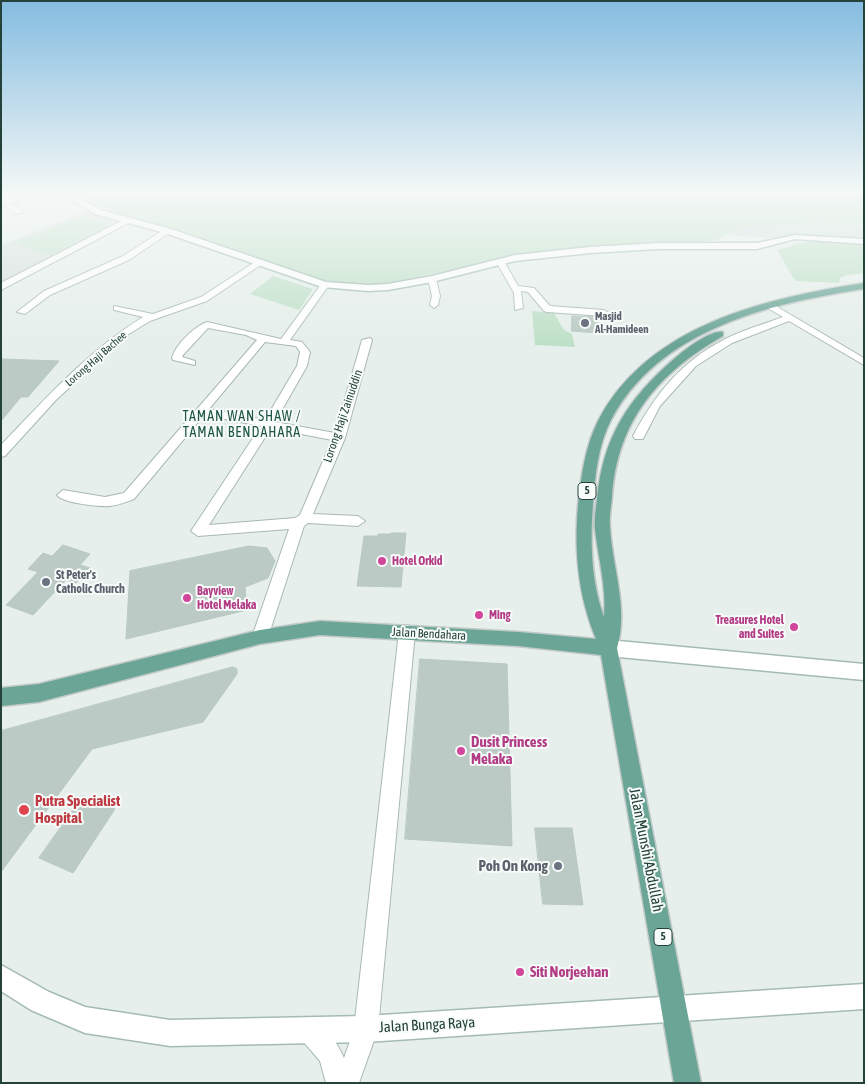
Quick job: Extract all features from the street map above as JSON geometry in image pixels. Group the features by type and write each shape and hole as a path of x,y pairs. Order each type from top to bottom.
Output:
{"main road":[{"path":"206,244 325,285 368,288 432,279 515,258 590,250 658,246 757,246 767,244"},
{"name":"Jalan Munshi Abdullah","path":"688,1083 676,1008 608,648 592,608 583,530 589,465 605,420 618,399 644,370 676,345 744,312 779,312 831,290 864,286"},
{"name":"Jalan Munshi Abdullah","path":"608,648 613,609 602,526 607,469 615,442 644,394 688,351 737,326 824,300 864,294"},
{"name":"Jalan Bendahara","path":"1,697 39,693 260,637 320,628 518,639 864,672"},
{"name":"Jalan Bunga Raya","path":"1,977 40,1001 85,1020 170,1033 366,1029 864,996"}],"street":[{"path":"1,287 85,244"},
{"path":"22,312 46,293 126,258 148,244"},
{"name":"Lorong Haji Bachee","path":"1,453 52,398 121,335 154,317 204,299 261,262"},
{"path":"501,263 519,297 518,308"},
{"path":"432,279 436,296 434,305"},
{"path":"285,340 325,285"},
{"path":"515,288 531,290 547,309 604,313"},
{"path":"117,308 154,317"},
{"path":"639,436 654,405 692,364 779,312 864,362"},
{"path":"190,363 176,358 204,326 224,327 250,333 263,339 285,340 300,344 305,352 302,366 268,424 198,531 301,520 358,521"},
{"path":"64,495 106,502 119,502 129,496 263,339"},
{"name":"Lorong Haji Zainuddin","path":"260,637 301,520 339,438 367,340"},
{"path":"201,411 339,438"},
{"path":"347,1083 366,1029 407,632"},
{"path":"309,1031 325,1044 332,1057 338,1083"}],"shaded area":[{"path":"5,244 79,244 1,284 1,245"}],"green space":[{"path":"16,244 73,244 51,255"},
{"path":"217,244 690,244 550,251 505,258 386,284 339,283 323,280"},
{"path":"798,244 864,246 864,273 847,275 840,278 839,283 795,281 777,250"},
{"path":"273,276 313,289 299,310 250,294"},
{"path":"532,311 554,313 564,330 572,334 575,347 535,345"}],"building":[{"name":"Masjid Al-Hamideen","path":"572,316 597,317 598,333 572,331"},
{"path":"1,359 59,361 28,397 21,397 1,421"},
{"name":"Hotel Orkid","path":"406,533 401,587 357,586 364,536 378,536 378,534"},
{"name":"St Peter's Catholic Church","path":"63,545 90,554 80,565 90,568 76,583 66,580 33,615 6,605 38,572 28,569 43,553 52,556"},
{"name":"Bayview Hotel Melaka","path":"249,546 267,548 275,561 268,578 245,587 247,610 126,639 130,571"},
{"name":"Dusit Princess Melaka","path":"420,659 507,664 512,846 405,839"},
{"name":"Putra Specialist Hospital","path":"233,667 237,669 237,674 203,722 92,749 1,872 1,731"},
{"path":"83,796 115,809 73,873 39,858"},
{"name":"Poh On Kong","path":"535,828 572,828 583,905 543,904"}],"place":[{"name":"Masjid Al-Hamideen","path":"585,323"},
{"name":"Hotel Orkid","path":"382,561"},
{"name":"St Peter's Catholic Church","path":"46,582"},
{"name":"Bayview Hotel Melaka","path":"187,598"},
{"name":"Ming","path":"479,615"},
{"name":"Treasures Hotel and Suites","path":"794,627"},
{"name":"Dusit Princess Melaka","path":"461,751"},
{"name":"Putra Specialist Hospital","path":"24,810"},
{"name":"Poh On Kong","path":"558,866"},
{"name":"Siti Norjeehan","path":"520,972"}],"district":[{"name":"TAMAN WAN SHAW / TAMAN BENDAHARA","path":"242,426"}]}
